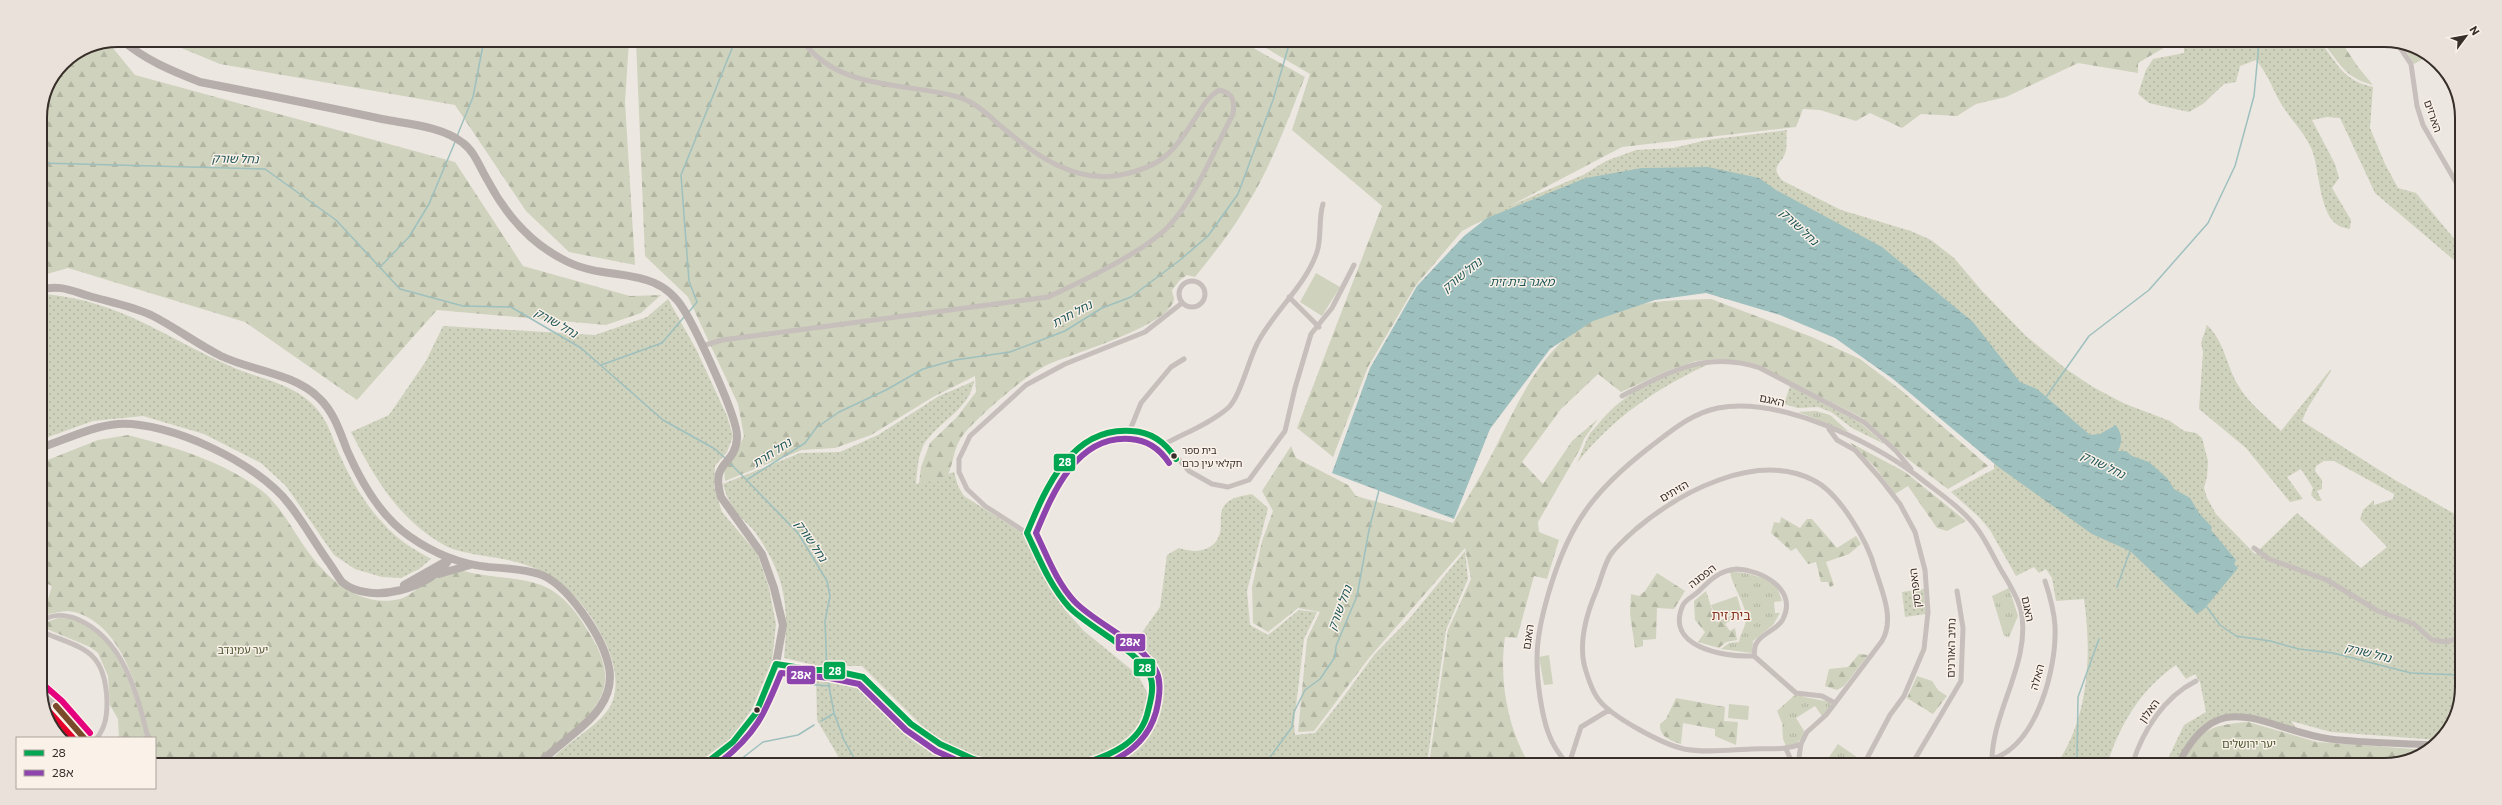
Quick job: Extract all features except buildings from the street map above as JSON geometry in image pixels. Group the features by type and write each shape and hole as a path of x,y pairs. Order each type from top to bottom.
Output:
{"main road":[{"path":"130,47 167,70 200,82 411,125 454,136 471,152 505,208 529,236 568,262 592,271 646,278 660,284 674,296 685,311 702,346 737,430 736,447 732,456 720,467 717,477 721,497 762,554 781,611 783,625 776,664 756,713 733,742 712,758"},
{"path":"47,288 66,288 120,303 151,315 222,356 302,386 318,397 329,409 363,483 383,512 408,535 436,553 450,558 474,565 540,574 553,582 573,601 596,635 608,664 610,685 605,702 592,717 546,758"},
{"path":"47,446 92,430 117,424 139,425 153,426 228,455 246,465 269,482 289,503 343,582 360,590 382,593 401,591 433,576 463,566 474,565"},
{"path":"433,576 447,565 450,558"},
{"path":"343,582 364,587 394,588 404,585 450,558"},
{"path":"2182,758 2188,745 2201,730 2216,720 2235,716 2256,719 2330,739 2425,744"}],"street":[{"path":"702,346 722,340 1048,297 1074,285 1140,248 1168,227 1194,189 1233,114 1235,104 1232,96 1228,92 1219,90 1205,102 1174,151 1165,158 1139,170 1118,175 1094,176 1075,172 1043,158 1025,147 985,112 959,97 883,86 850,75 817,56 809,47"},
{"name":"הארזים","path":"2401,49 2411,64 2417,106 2425,129 2455,179"},
{"path":"1165,444 1229,407 1236,398 1256,345 1265,328 1301,282 1317,252 1323,204"},
{"path":"1027,533 1033,516 1067,458 1081,444 1109,432 1121,429 1130,430 1165,444 1189,471 1212,484 1228,487 1249,480 1285,431 1311,334 1319,327 1332,308 1354,265"},
{"path":"1195,281 1203,286 1205,295 1202,303 1194,308 1182,302 1180,290 1186,282 1195,281"},
{"path":"1289,297 1319,327"},
{"path":"1101,758 1109,755 1137,734 1147,714 1152,684 1149,674 1139,663 1093,628 1066,603 1054,588 1027,533 985,506 962,482 959,459 970,436 1026,385 1065,364 1145,332 1182,302"},
{"path":"1130,430 1141,402 1171,367 1184,359"},
{"path":"1622,396 1672,371 1698,362 1749,364 1760,368 1864,422 1896,451 1914,473"},
{"name":"האגם","path":"1563,758 1552,744 1545,726 1536,670 1536,650 1540,625 1558,562 1572,529 1582,514 1612,480 1639,455 1676,428 1705,411 1727,406 1750,406 1781,412 1829,429 1876,450 1914,473 1966,516 1976,527 2012,589 2020,610 2021,644 1992,744 1992,758"},
{"name":"האפרסק","path":"1829,429 1837,440 1855,450 1880,477 1900,504 1915,532 1925,577 1928,612 1924,650 1904,696 1890,715 1867,758"},
{"name":"הזיתים","path":"1766,470 1803,476 1825,488 1836,500 1862,539 1875,569 1888,616 1886,634 1826,715 1809,730 1801,744 1786,749 1705,750 1683,748 1660,741 1609,710 1600,702 1594,691 1586,671 1582,648 1590,608 1611,554 1650,518 1687,494 1724,479 1766,470"},
{"path":"2254,548 2270,559 2327,580 2378,611 2414,624 2432,640 2446,642 2455,639"},
{"name":"הפסגה","path":"1741,569 1770,578 1778,585 1783,594 1785,606 1783,618 1778,626 1757,642 1754,656 1738,656 1706,649 1688,640 1680,630 1679,620 1685,602 1710,580 1725,571 1741,569"},
{"name":"האלה","path":"1998,758 2011,749 2028,730 2046,683 2055,635 2053,610 2046,581"},
{"name":"נתיב האורנים","path":"1916,758 1961,681 1964,628 1957,591"},
{"path":"47,617 66,615 83,622 110,644 131,679 148,737"},
{"path":"47,634 86,650 101,665 105,680 107,716 106,724 98,737"},
{"path":"1754,656 1796,693 1822,696 1835,702"},
{"path":"776,664 831,670 862,676 911,724 940,744 971,758"},
{"name":"האלון","path":"2135,758 2141,743 2157,715 2176,694 2196,681"},
{"path":"48,699 83,737"},
{"path":"1570,758 1581,727 1609,710"},
{"path":"1799,758 1801,744"},
{"path":"1786,749 1790,758"}],"green space":[{"path":"179,47 629,47 625,102 635,265 569,252 526,211 455,105 220,64"},
{"path":"636,47 1252,47 1305,77 1279,142 1256,190 1229,233 1195,277 1187,275 1180,280 1172,290 1174,299 1169,309 1139,329 1047,365 1027,377 1005,394 967,430 958,443 945,481 919,483 921,467 930,443 957,417 976,392 975,376 933,397 871,435 835,448 802,450 725,481 724,469 735,455 744,436 738,404 688,297 645,256"},
{"path":"1264,47 2165,47 2138,63 2138,73 2078,63 2006,97 1976,104 1957,116 1921,114 1902,128 1870,113 1856,121 1820,110 1803,109 1796,127 1622,147 1462,231 1416,285 1368,367 1333,457 1297,428 1382,206 1292,130 1310,74"},
{"path":"2184,47 2324,47 2337,65 2348,76 2363,84 2373,87 2370,128 2385,164 2398,188 2416,193 2455,240 2455,261 2375,193 2340,118 2327,117 2312,120 2335,164 2339,178 2332,188 2351,220 2350,229 2340,226 2332,220 2324,205 2314,158 2309,143 2280,102 2266,75 2256,60 2240,66 2236,82 2224,84 2203,104 2189,112 2149,103 2138,94 2146,70 2153,59 2184,53"},
{"path":"2326,47 2345,47 2358,67 2373,85 2349,74"},
{"path":"104,48 113,48 135,75 455,162 523,266 630,296 661,295 641,313 606,325 437,310 357,400 245,322 68,268 47,274 48,104 52,91 68,68 91,52"},
{"path":"2405,50 2423,59 2414,64"},
{"path":"1787,130 1786,150 1777,168 1777,172 1783,181 1841,210 1911,231 1931,240 1954,258 1982,291 2026,336 2066,369 2093,387 2123,403 2170,421 2184,431 2196,433 2202,438 2208,461 2207,477 2204,488 2207,498 2216,514 2255,554 2297,513 2361,568 2387,547 2360,519 2363,510 2374,500 2374,505 2393,499 2394,494 2334,461 2324,461 2316,466 2315,471 2322,480 2322,489 2317,491 2322,501 2317,501 2311,495 2313,488 2301,469 2287,477 2303,499 2290,502 2246,448 2199,409 2203,352 2201,343 2207,325 2222,346 2234,377 2242,392 2252,404 2281,431 2330,370 2331,371 2307,409 2302,421 2395,480 2455,514 2455,687 2453,705 2450,714 2437,734 2431,739 2331,732 2291,721 2298,730 2257,718 2241,715 2226,715 2213,719 2200,728 2188,743 2179,758 2168,758 2184,725 2206,712 2200,682 2195,674 2186,679 2176,665 2152,685 2142,696 2118,735 2109,758 2060,758 2067,747 2075,727 2085,685 2088,641 2084,599 2056,601 2052,578 2046,569 2039,573 2034,567 2016,576 1990,530 1979,517 1951,492 1994,469 1996,403 1818,238 1484,230 1481,218 1583,175 1606,161 1636,150 1673,148 1707,140"},
{"path":"1316,273 1340,287 1322,316 1300,302"},
{"path":"47,294 97,304 120,312 206,355 240,370 282,385 301,395 322,415 358,491 379,519 400,539 431,559 419,569 401,578 382,577 355,569 334,555 286,486 261,463 204,434 143,416 93,421 47,437"},
{"path":"668,299 696,349 727,416 733,436 727,452 715,466 714,487 722,512 757,553 769,588 776,624 772,661 752,709 731,739 704,758 553,758 598,721 611,705 614,698 616,682 614,667 610,653 599,629 578,600 553,578 521,563 450,548 428,535 400,510 389,496 378,481 351,432 389,415 426,361 443,326 595,335 647,317"},
{"path":"1711,299 1812,337 1860,359 1902,391 1988,466 1948,489 1909,460 1863,418 1753,363 1718,359 1696,361 1669,370 1621,392 1598,374 1561,409 1522,462 1543,484 1572,441 1598,419 1584,439 1580,449 1538,522 1539,532 1559,540 1547,579 1534,576 1517,638 1505,637 1503,669 1506,702 1515,734 1526,758 1430,758 1448,630 1471,579 1465,548 1369,658 1314,731 1298,732 1307,639 1320,612 1298,608 1268,632 1253,623 1252,587 1262,541 1273,511 1262,491 1291,446 1296,458 1348,485 1356,496 1453,523 1485,468 1530,381 1557,347 1573,332 1592,320 1606,314 1635,305 1681,300"},
{"path":"1709,364 1671,383 1620,418 1577,463 1590,433 1610,411 1635,391 1649,383 1678,371"},
{"path":"974,381 966,400 924,444 919,458 916,484 954,472 958,486 964,496 1027,536 1050,587 1065,610 1084,631 1138,675 1150,698 1148,714 1137,733 1127,741 1095,757 954,758 862,666 819,666 784,658 786,623 783,592 779,577 765,548 755,532 733,508 727,497 723,484 800,453 840,452 878,435 939,396"},
{"path":"1790,386 1862,424 1884,444 1852,428 1831,412 1818,407 1798,408 1784,404"},
{"path":"1816,411 1830,415 1849,432 1798,412"},
{"name":"יער עמינדב","path":"128,435 198,456 231,471 261,490 273,501 320,567 343,587 370,599 384,601 403,598 423,585 455,568 476,574 531,582 549,588 574,610 588,631 600,655 605,675 603,691 596,706 542,758 156,758 156,737 150,737 141,701 134,681 126,661 115,643 102,628 87,617 68,611 47,614 47,602 52,586 47,584 47,460 98,440"},
{"path":"1849,442 1905,472 1966,521 1947,531 1937,528 1908,486 1895,494 1875,467"},
{"path":"1252,494 1268,508 1247,591 1250,625 1268,635 1299,610 1317,612 1304,639 1294,723 1295,735 1315,733 1374,655 1409,619 1465,551 1468,579 1446,630 1428,758 1112,758 1139,745 1147,738 1156,723 1158,705 1155,687 1140,656 1136,641 1160,607 1167,555 1179,548 1196,551 1207,549 1212,546 1219,536 1221,528 1221,514 1224,506 1240,496"},
{"path":"1781,517 1800,528 1807,519 1812,519 1837,548 1856,536 1861,544 1849,554 1826,562 1834,585 1830,587 1828,582 1821,582 1816,562 1808,564 1796,548 1791,551 1771,533 1774,522 1780,523"},
{"path":"1730,572 1761,577 1767,580 1776,588 1782,601 1774,602 1775,613 1780,613 1773,625 1753,641 1752,653 1721,649 1729,643 1739,642 1746,620 1744,606"},
{"path":"1657,573 1685,591 1674,609 1657,608 1656,639 1643,640 1643,646 1635,648 1630,614 1631,594 1639,596 1645,591"},
{"path":"2009,588 2018,616 2009,637 2004,636 1992,596"},
{"path":"1924,589 1926,614 1905,617 1902,592"},
{"path":"1706,591 1716,622 1736,614 1737,616 1725,624 1730,631 1735,628 1737,640 1726,642 1719,648 1698,642 1705,632 1695,620 1694,601"},
{"path":"1737,596 1741,610 1717,620 1711,605"},
{"path":"58,618 77,621 94,630 108,644 129,681 142,720 146,737 119,737 118,719 110,705 108,676 98,653 90,647 47,629 47,622"},
{"path":"1859,654 1868,655 1844,686 1837,690 1825,686 1829,669 1848,667"},
{"path":"1549,655 1553,684 1544,685 1539,657"},
{"path":"816,673 850,677 865,683 942,758 839,758 817,720"},
{"path":"1917,676 1932,681 1938,690 1947,696 1933,714 1907,698"},
{"path":"1797,693 1804,697 1830,702 1831,708 1824,719 1815,706 1796,718 1806,734 1794,746 1787,748 1783,739 1782,723 1777,711"},
{"path":"1676,698 1725,707 1724,721 1738,722 1736,745 1715,736 1715,729 1683,723 1681,744 1666,738 1661,732 1660,724 1666,719"},
{"path":"1729,704 1749,706 1748,720 1728,718"},
{"name":"יער ירושלים","path":"2248,722 2317,742 2417,749 2402,756 2384,758 2186,758 2200,736 2207,731 2215,727"},
{"path":"1838,744 1858,758 1828,758"}],"water":[{"name":"מאגר בית זית","path":"1708,167 1759,178 1776,190 1882,247 1973,322 2020,382 2037,389 2090,435 2100,434 2116,425 2120,432 2121,438 2121,444 2118,451 2126,451 2132,456 2149,462 2167,478 2174,489 2190,498 2199,513 2212,527 2211,530 2236,560 2234,564 2238,568 2205,608 2197,614 2130,551 2092,534 1997,466 1893,379 1835,338 1780,315 1706,293 1655,300 1593,321 1550,349 1490,429 1454,519 1332,473 1370,368 1417,286 1464,236 1487,218 1586,178 1642,168"}],"waterway":[{"path":"457,136 473,97 483,47"},
{"path":"688,313 697,302 689,281 681,175 733,47"},
{"name":"נחל חרת","path":"748,479 805,443 816,428 839,412 886,390 923,369 955,360 1010,352 1065,331 1102,308 1131,297 1180,260 1208,236 1238,194 1273,100 1288,47"},
{"path":"2046,397 2089,336 2149,290 2208,223 2235,166 2254,96 2259,47"},
{"path":"380,267 409,237 429,204 455,142"},
{"name":"נחל שורק","path":"47,163 265,169 336,220 400,289 463,306 511,307 581,348 663,420 715,449 725,458"},
{"path":"601,365 662,343 684,317"},
{"name":"נחל שורק","path":"729,462 798,533 827,581 830,596 825,621 827,675 834,713 844,740 854,758"},
{"name":"נחל שורק","path":"1269,758 1292,727 1294,712 1305,690 1320,679 1335,657 1336,646 1357,596 1369,530 1379,490"},
{"path":"2117,587 2130,551"},
{"name":"נחל שורק","path":"2206,606 2220,625 2236,636 2270,641 2299,649 2333,653 2411,673 2455,675"},
{"path":"2077,758 2078,697 2099,639"},
{"path":"806,684 829,686"},
{"path":"821,721 833,714"},
{"path":"742,758 763,742 798,735 814,725"}],"transit line":[{"name":"28","path":"1099,758 1114,752 1131,740 1143,725 1152,695 1150,676 1144,666 1135,657 1088,623 1062,599 1051,581 1027,533 1043,497 1064,463 1077,449 1093,438 1111,432 1139,432 1152,436 1163,443 1176,459"},
{"name":"28א","path":"1118,758 1138,743 1149,729 1158,703 1160,692 1159,678 1151,662 1142,652 1132,643 1095,619 1069,595 1053,569 1036,533 1050,500 1059,484 1081,456 1095,446 1111,440 1130,439 1142,441 1162,453 1169,463"},
{"name":"28","path":"712,758 733,742 756,713 776,664 814,670 831,670 863,677 911,724 940,744 971,758"},
{"name":"28א","path":"726,758 742,743 758,723 781,673 830,678 859,684 906,730 936,751 952,758"},
{"path":"47,688 62,701 90,733"},
{"path":"56,706 83,737"},
{"path":"53,715 72,737"}],"place":[{"name":"בית ספר חקלאי עין כרם","path":"1174,456"}],"district":[{"name":"בית זית","path":"1731,615"}]}
